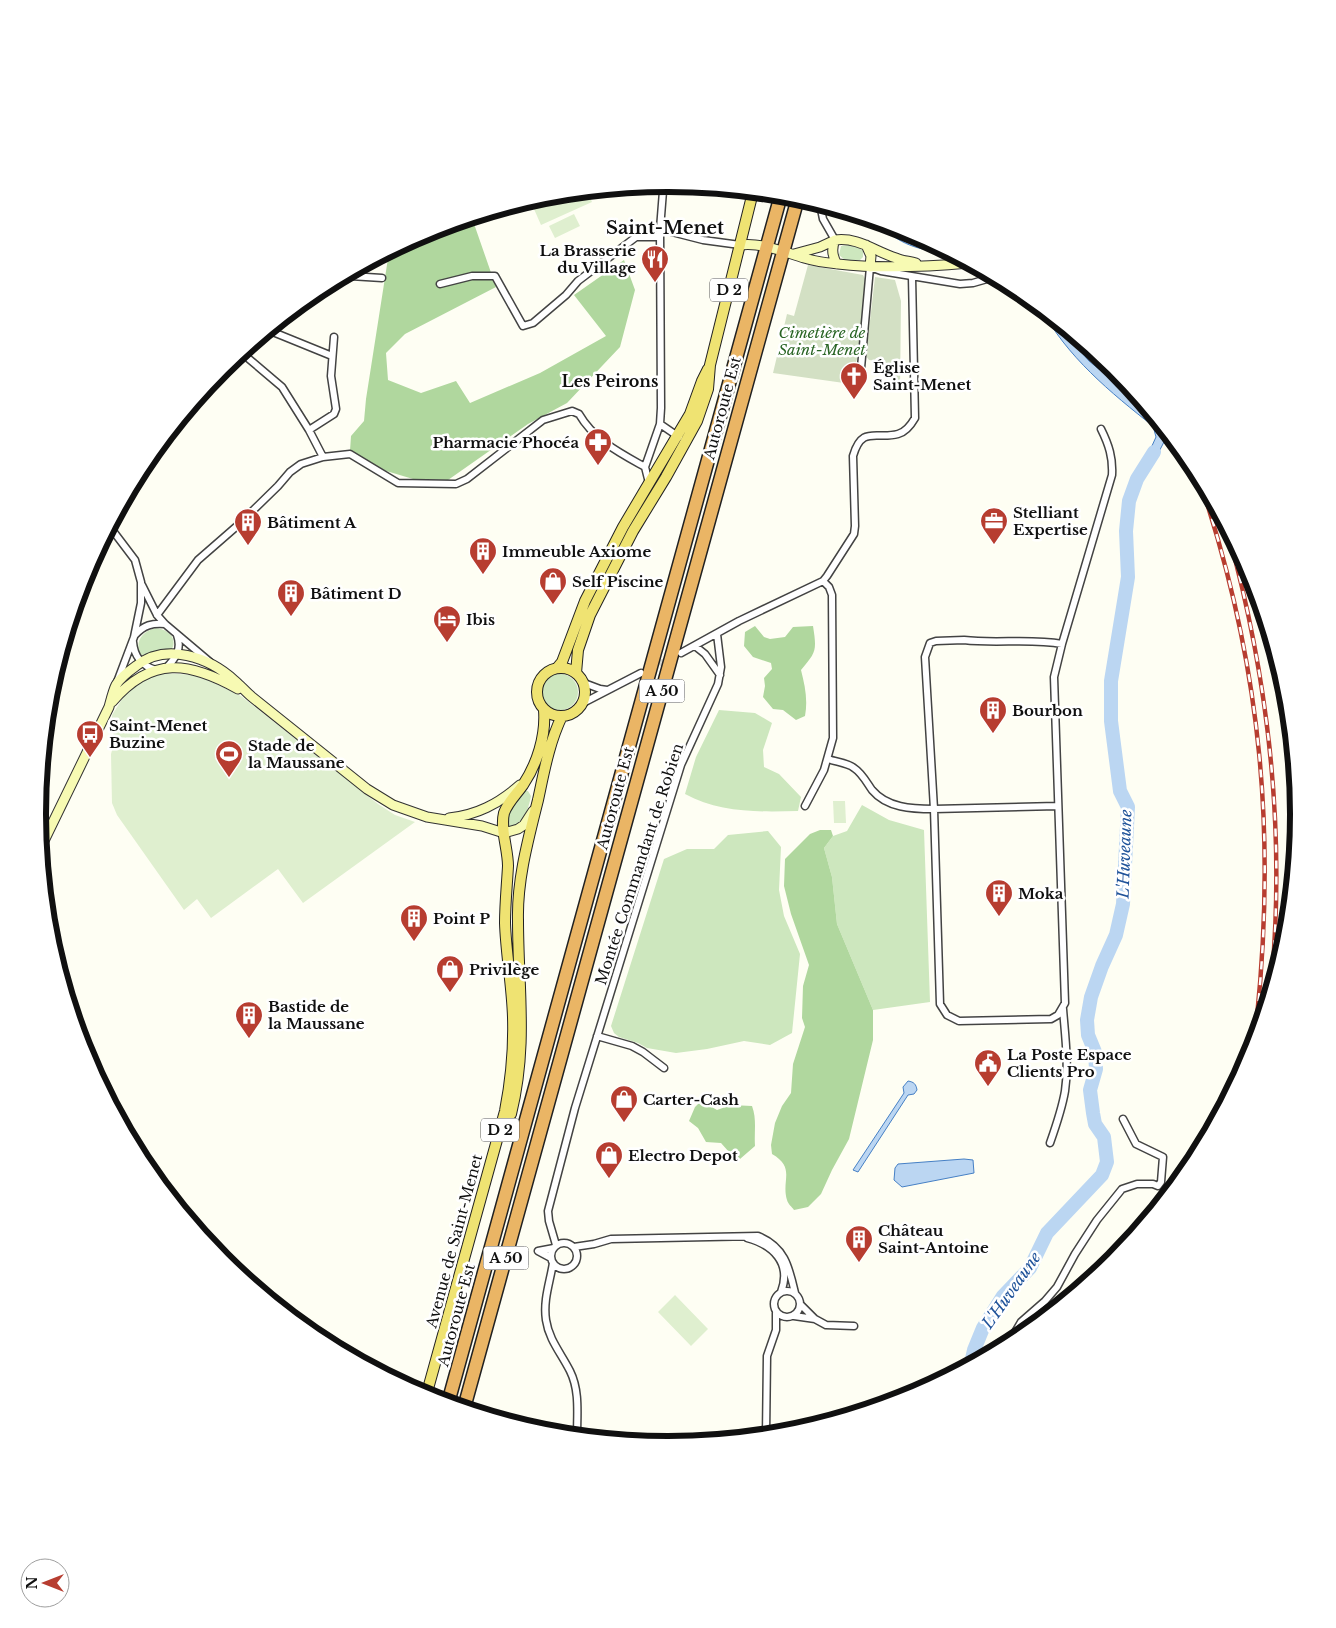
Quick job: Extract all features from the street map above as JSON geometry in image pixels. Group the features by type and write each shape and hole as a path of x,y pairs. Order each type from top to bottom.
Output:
{"highway":[{"name":"Autoroute Est","path":"450,1396 779,202"},
{"name":"Autoroute Est","path":"466,1402 796,206"}],"main road":[{"name":"D 2","path":"576,673 578,650 598,597 633,531 696,421 708,389 710,365 751,198"},
{"path":"792,254 835,240 852,240 896,259 928,266"},
{"path":"835,240 832,253 837,264"},
{"path":"740,245 759,245 805,258 837,264 870,267 957,264"},
{"path":"866,245 871,256 870,267"},
{"name":"D 2","path":"557,668 562,662 585,601 623,528 690,414 710,365"},
{"path":"47,835 109,707 116,684 141,662 159,655 178,654 198,659 217,668 235,680 250,695 381,798 412,813 504,832 518,829 524,825 532,814 537,802"},
{"path":"109,707 125,688 136,680 156,670 166,668 184,667 207,673 250,695"},
{"path":"557,668 567,669 576,673 584,683 585,696 578,710 570,715 562,716 553,715 544,710 539,702 537,693 539,683 547,672 557,668"},
{"name":"D 2","path":"507,855 503,825 504,814 509,802 533,769 544,730 544,710"},
{"name":"Avenue de Saint-Menet","path":"434,1390 516,1092 522,1025 518,919 522,871 551,745 562,716"},
{"path":"440,819 465,816 491,807 529,776"},
{"path":"482,826 494,834 501,842 507,855"},
{"name":"Avenue de Saint-Menet","path":"428,1387 499,1132 510,1084 513,1016 505,922 507,855"}],"street":[{"path":"649,483 645,467 660,424 662,408 660,229 663,192"},
{"path":"822,211 823,218 835,240"},
{"path":"660,229 703,240 740,245"},
{"path":"440,284 472,276 495,276 523,326 533,323 566,295 578,281 636,237 660,238"},
{"path":"860,379 870,267 880,271 960,284 985,280"},
{"path":"356,276 382,278"},
{"path":"681,653 823,581 854,534 853,456 855,448 860,440 868,436 898,434 910,426 914,418 912,277"},
{"path":"275,333 332,356"},
{"path":"309,430 334,414 336,409 331,376 334,337"},
{"path":"248,356 282,387 309,430 323,457"},
{"path":"157,615 198,560 237,526 290,472 302,464 323,457 350,454 398,483 456,484 467,479 544,420 572,412 579,414 586,426 597,437 645,467"},
{"path":"660,424 680,438 682,442 677,456"},
{"path":"1062,644 1046,641 936,641 930,643 925,657 934,809 940,1004 947,1015 959,1021 1051,1019 1058,1015 1065,1003 1054,677 1112,475 1111,454 1101,429"},
{"path":"114,532 135,560 141,582 157,615 177,635 195,647 217,668"},
{"path":"805,806 824,770 833,738 832,595 829,587 823,581"},
{"path":"116,684 133,638 141,603 141,582"},
{"path":"133,638 147,625 155,623 165,624"},
{"name":"Montée Commandant de Robien","path":"555,1246 548,1211 575,1108 681,765 718,684 721,667 717,634"},
{"path":"166,668 178,654 179,643 177,635"},
{"path":"133,638 134,652 141,662 156,670"},
{"path":"695,646 706,654 720,675"},
{"path":"583,703 641,673"},
{"path":"584,683 609,690"},
{"path":"828,759 854,768 881,799 892,805 915,809 1057,806"},
{"path":"1050,1143 1065,1089 1063,1009"},
{"path":"597,1036 632,1046 664,1068"},
{"path":"1018,1328 1021,1322 1046,1301 1057,1287 1097,1220 1122,1189 1137,1184 1153,1184 1158,1186 1161,1182 1163,1157 1136,1144 1123,1119"},
{"path":"550,1226 563,1242 574,1247 578,1255 576,1263 566,1269 534,1251 563,1242"},
{"path":"574,1247 616,1239 743,1237 752,1235 766,1239 781,1252 787,1262 795,1293 800,1304 815,1319"},
{"path":"743,1237 764,1244 777,1255 785,1274 781,1292 773,1301 776,1313 776,1330 767,1356 766,1427"},
{"path":"578,1255 594,1244"},
{"path":"555,1246 554,1263 545,1309 547,1330 552,1344 570,1372 578,1396 577,1429"},
{"path":"781,1292 795,1293"},
{"path":"776,1330 799,1311 800,1304"},
{"path":"776,1313 782,1317 815,1319 826,1324 854,1326"}],"green space":[{"path":"709,194 737,197 737,198 703,195"},
{"path":"590,198 592,202 541,225 533,207"},
{"path":"574,214 580,226 555,238 549,226"},
{"path":"474,223 496,287 405,334 386,353 388,380 421,393 456,381 470,403 540,373 606,336 574,295 624,260 635,290 620,347 567,403 528,424 448,480 413,479 383,470 350,451 351,436 364,421 388,259 393,256"},
{"path":"849,245 863,251 863,257 860,260 845,260 839,255 841,246"},
{"name":"Cimetière de Saint-Menet","path":"808,265 863,275 866,281 858,356 856,362 847,368 844,383 773,373 787,314 794,316"},
{"name":"Cimetière de Saint-Menet","path":"875,277 895,280 901,301 900,390 894,389 892,371 887,364 869,360 866,356"},
{"path":"755,626 764,637 770,639 785,637 793,627 813,626 814,651 801,670 806,693 805,716 796,720 783,710 773,709 763,697 764,678 772,669 771,663 753,657 744,646 745,632"},
{"path":"155,628 170,634 173,640 172,649 139,654 138,645 141,637"},
{"name":"Stade de la Maussane","path":"164,673 193,675 241,696 378,804 395,815 415,822 303,903 278,869 211,918 197,899 184,910 117,815 112,803 111,754 114,743 112,715 124,696 137,684 152,676"},
{"path":"560,674 567,675 573,679 577,685 577,699 573,705 567,709 560,710 553,709 547,705 543,699 542,692 543,685 547,679 553,675"},
{"path":"719,710 755,713 772,723 763,750 764,767 779,774 801,797 798,811 754,811 725,808 685,794 696,757"},
{"path":"525,791 528,791 531,796 527,811 522,820 508,828 507,822 510,812"},
{"path":"833,801 845,801 846,823 834,823"},
{"path":"862,805 889,820 924,830 930,1002 873,1010 837,924 832,877 824,848 833,836 847,831"},
{"path":"820,830 831,830 833,836 824,848 832,877 837,924 873,1010 873,1040 849,1139 821,1194 808,1207 794,1210 787,1200 786,1169 784,1164 772,1154 771,1145 775,1123 782,1106 791,1093 793,1064 805,1027 802,1018 803,986 809,965 791,914 784,886 785,859 810,834"},
{"path":"768,831 781,847 779,890 784,916 800,954 792,1033 770,1045 744,1041 676,1053 647,1048 619,1037 614,1033 611,1026 664,859 687,849 714,849 728,835"},
{"path":"701,1101 717,1110 731,1105 752,1106 755,1121 755,1146 740,1159 729,1152 721,1143 706,1142 698,1128 689,1121 695,1107"},
{"path":"675,1295 708,1329 691,1346 658,1312"}],"water":[{"path":"890,234 930,250 910,245"},
{"path":"1051,325 1075,344 1089,361 1116,383 1153,426 1091,373 1063,342"},
{"path":"1153,426 1165,441 1149,471 1139,465 1156,437"},
{"path":"908,1081 916,1086 917,1090 914,1094 908,1095 858,1172 853,1170 904,1093 903,1087"},
{"path":"973,1160 974,1173 902,1187 894,1180 895,1168 898,1164"}],"waterway":[{"name":"L'Huveaune","path":"973,1355 983,1328 1003,1296 1030,1268 1047,1233 1102,1175 1107,1162 1104,1137 1095,1124 1093,1113 1090,1090 1096,1069 1095,1052 1088,1035 1087,1020 1091,997 1116,935 1123,904 1128,807 1120,791 1111,721 1111,681 1128,577 1126,531 1129,501 1137,479 1154,452"}],"tunnel":[{"path":"651,668 671,658"}],"railway":[{"path":"1207,504 1237,615 1250,685 1259,755 1264,826 1264,897 1257,1015"},
{"path":"1236,561 1254,642 1270,756 1275,814 1276,871 1273,957"}],"place":[{"name":"La Brasserie du Village","path":"655,283"},
{"name":"Église Saint-Menet","path":"854,400"},
{"name":"Pharmacie Phocéa","path":"598,466"},
{"name":"Stelliant Expertise","path":"994,545"},
{"name":"Bâtiment A","path":"248,546"},
{"name":"Immeuble Axiome","path":"483,575"},
{"name":"Self Piscine","path":"553,605"},
{"name":"Bâtiment D","path":"291,617"},
{"name":"Ibis","path":"447,643"},
{"name":"Bourbon","path":"993,734"},
{"name":"Saint-Menet Buzine","path":"90,758"},
{"name":"Stade de la Maussane","path":"229,778"},
{"name":"Moka","path":"999,917"},
{"name":"Point P","path":"414,942"},
{"name":"Privilège","path":"450,993"},
{"name":"Bastide de la Maussane","path":"249,1039"},
{"name":"La Poste Espace Clients Pro","path":"988,1087"},
{"name":"Carter-Cash","path":"624,1123"},
{"name":"Electro Depot","path":"609,1179"},
{"name":"Château Saint-Antoine","path":"859,1263"}],"district":[{"name":"Saint-Menet","path":"665,228"},
{"name":"Les Peirons","path":"610,381"}]}
